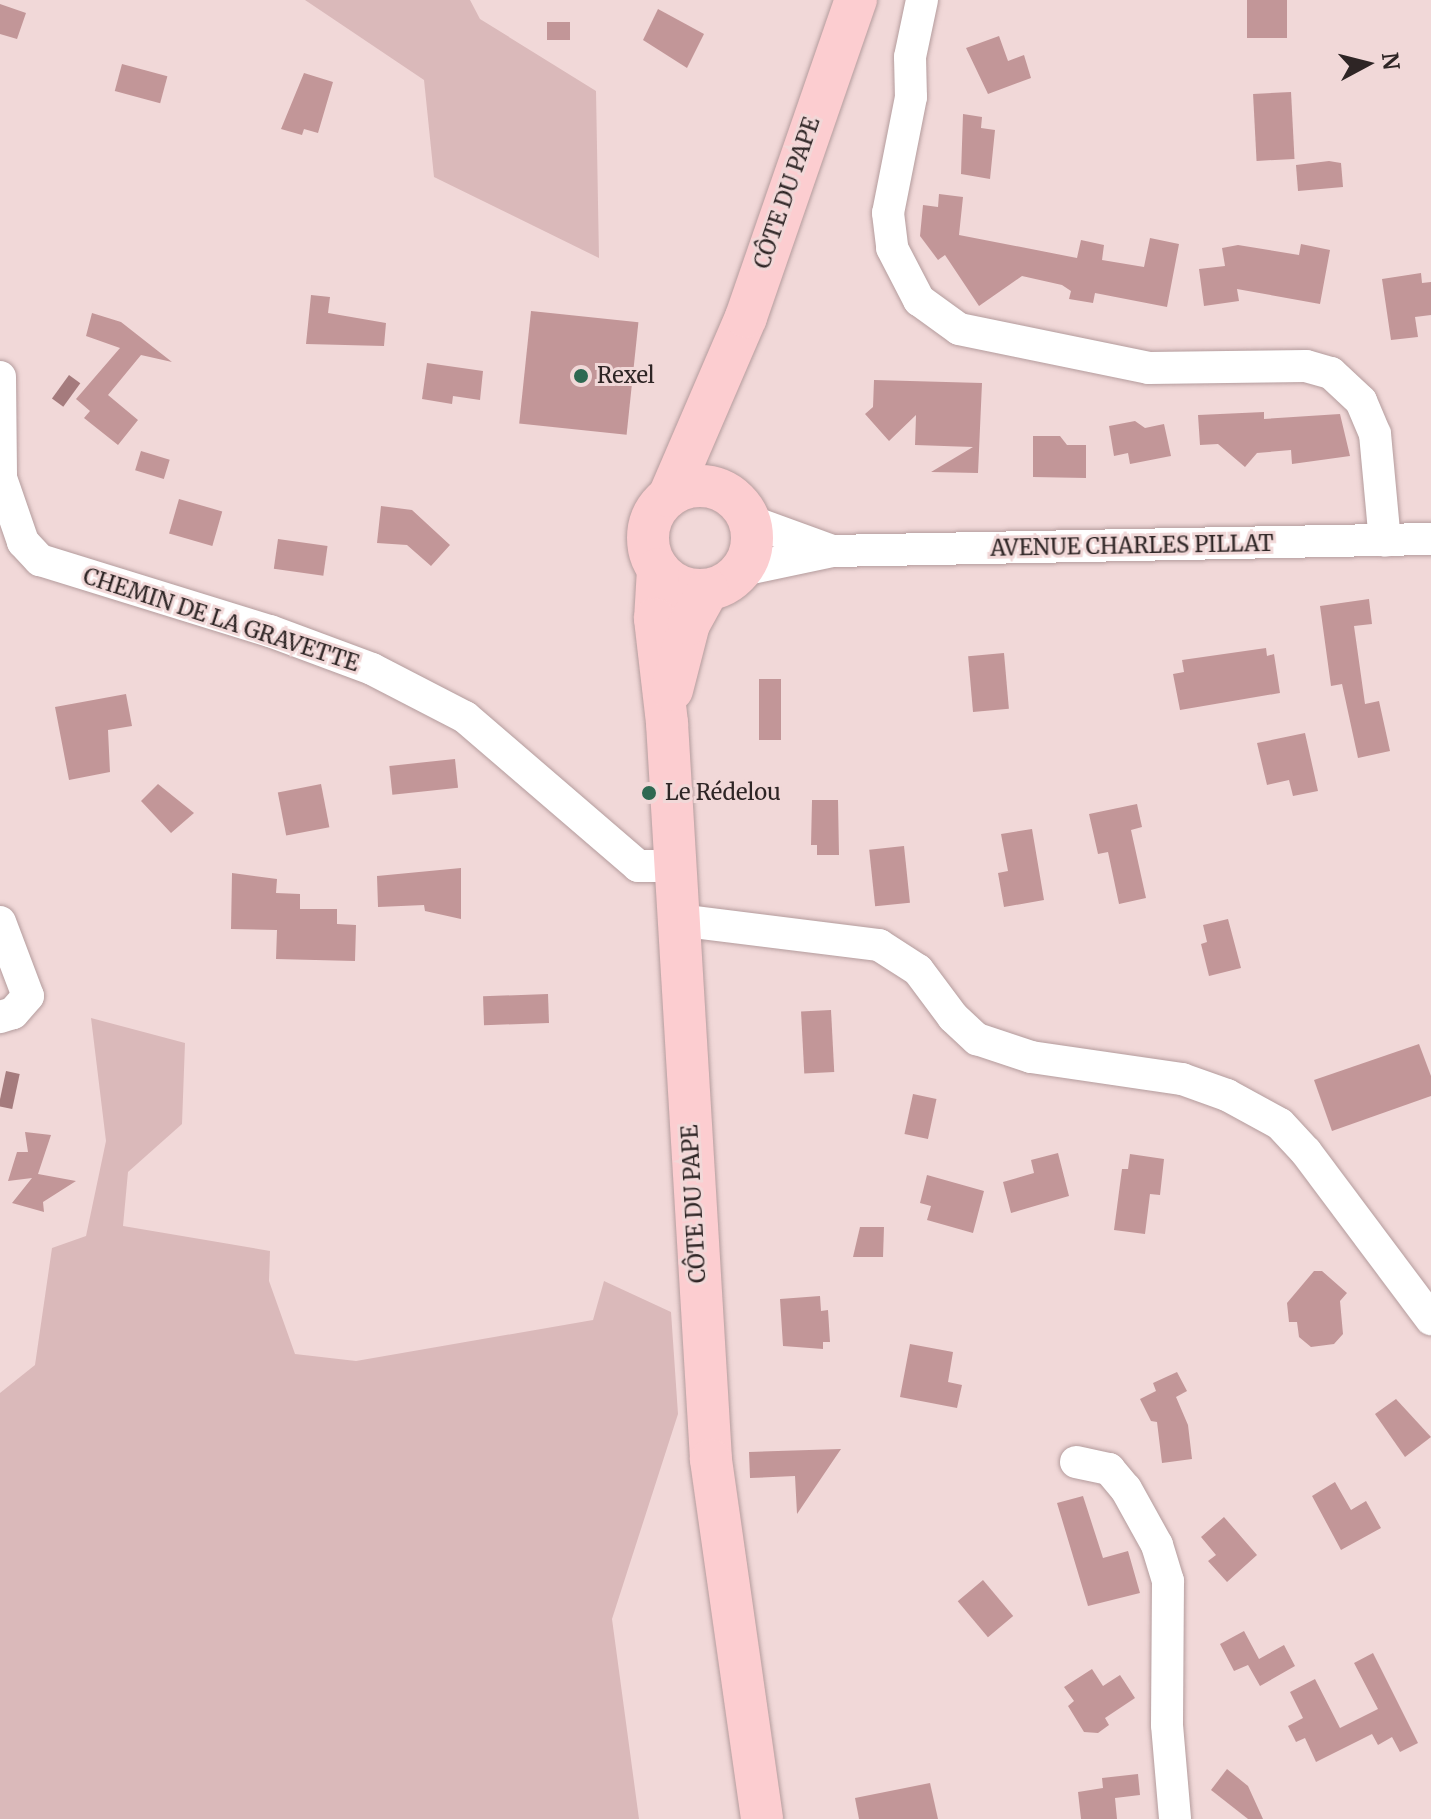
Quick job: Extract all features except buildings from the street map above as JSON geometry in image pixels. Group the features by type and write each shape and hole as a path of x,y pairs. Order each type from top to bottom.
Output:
{"main road":[{"name":"CÔTE DU PAPE","path":"669,496 746,317 856,0"},
{"name":"CÔTE DU PAPE","path":"717,386 716,451 745,513"},
{"path":"701,486 728,494 745,513 752,538 725,580 680,587 658,569 647,538 654,515 669,496 701,486"},
{"name":"CÔTE DU PAPE","path":"658,569 655,619 667,723 711,1460 762,1819"},
{"name":"CÔTE DU PAPE","path":"667,723 677,660 725,580"},
{"name":"CÔTE DU PAPE","path":"743,1683 780,1819"}],"street":[{"path":"922,0 910,57 911,97 888,213 892,248 919,300 959,329 1149,368 1306,366 1331,373 1361,401 1375,434 1385,541"},
{"name":"CHEMIN DE LA GRAVETTE","path":"0,377 1,478 12,548 40,560 270,631 372,669 465,717 638,866 675,866"},
{"name":"AVENUE CHARLES PILLAT","path":"745,513 832,551"},
{"name":"AVENUE CHARLES PILLAT","path":"725,580 832,551 1431,539"},
{"path":"678,920 879,945 918,970 953,1017 977,1039 1031,1057 1182,1079 1227,1095 1280,1124 1306,1152 1431,1319"},
{"path":"0,922 28,996 13,1013 0,1017"},
{"path":"1076,1462 1109,1469 1126,1489 1157,1545 1168,1581 1167,1725 1175,1819"}],"shaded area":[{"path":"305,0 470,0 480,19 596,91 599,258 434,177 424,80"},
{"path":"69,375 80,383 63,407 52,398"},
{"path":"91,1018 185,1043 182,1124 128,1172 123,1226 270,1251 269,1281 295,1354 356,1361 593,1320 604,1281 671,1312 678,1414 612,1619 639,1819 0,1819 0,1393 35,1365 52,1248 86,1236 106,1141"},
{"path":"6,1071 20,1074 12,1109 0,1107"}],"place":[{"name":"Rexel","path":"581,376"},
{"name":"Le Rédelou","path":"649,793"}]}
